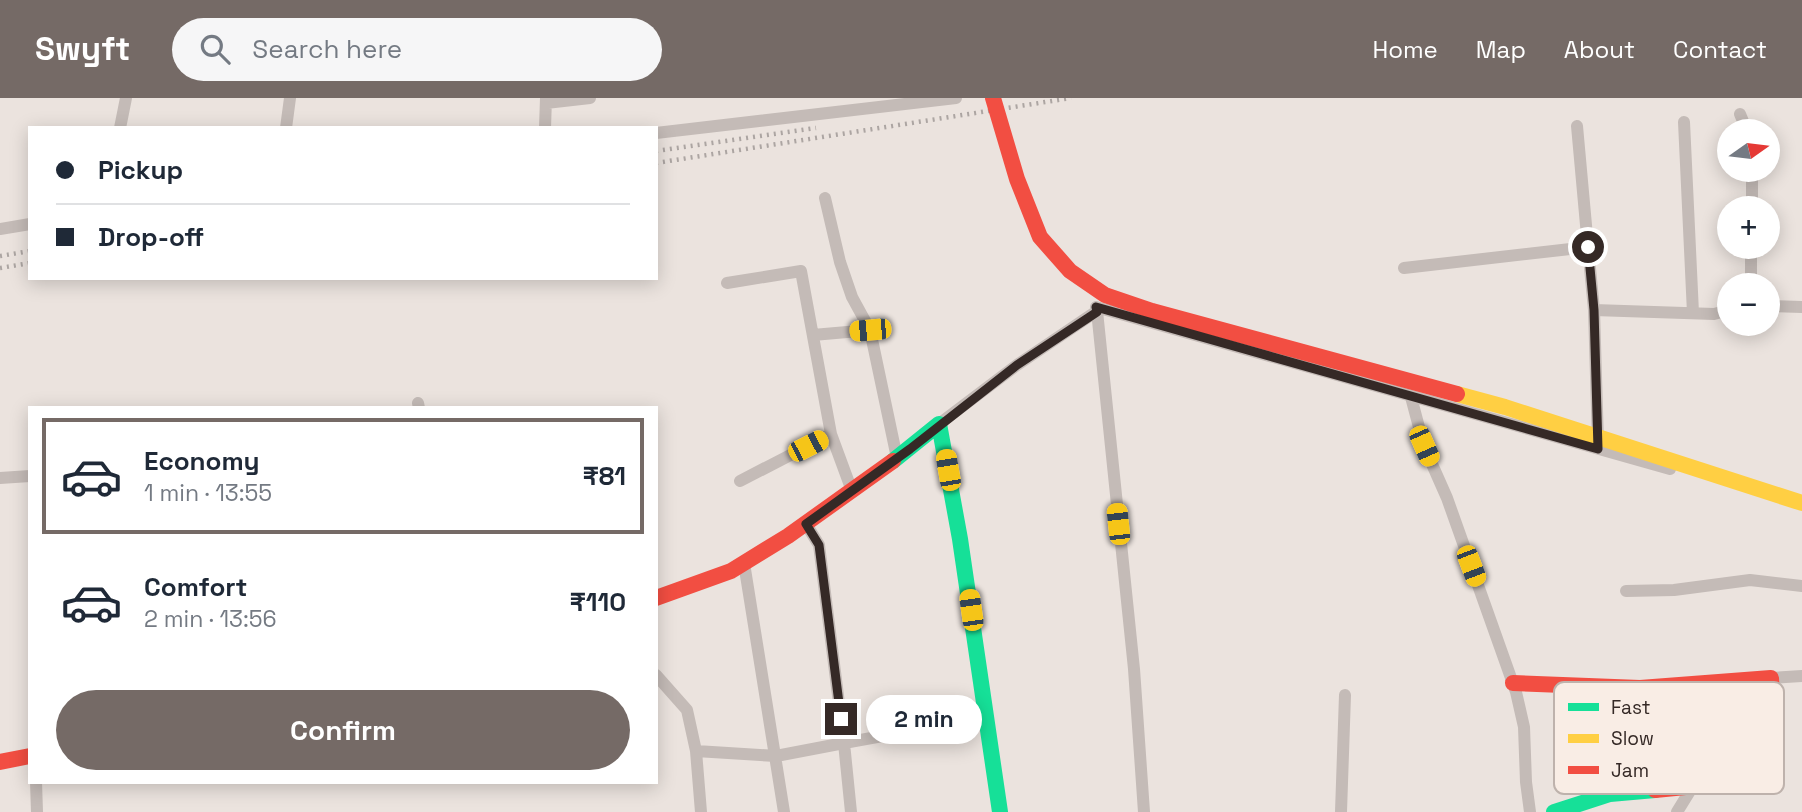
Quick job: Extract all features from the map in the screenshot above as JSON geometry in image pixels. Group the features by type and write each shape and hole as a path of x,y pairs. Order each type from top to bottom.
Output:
{"street":[{"path":"120,126 126,98"},
{"path":"286,126 290,98"},
{"path":"545,126 546,100 590,98"},
{"path":"658,133 956,98"},
{"path":"993,98 1017,179 1040,237 1070,271 1105,295 1152,311 1505,407 1802,504"},
{"path":"1740,114 1742,119"},
{"path":"1685,122 1693,313"},
{"path":"1577,126 1594,310 1598,449"},
{"path":"825,198 844,274 852,297 870,330 897,458"},
{"path":"0,229 28,224"},
{"path":"1404,268 1588,247"},
{"path":"727,283 801,271 831,434 852,491"},
{"path":"1780,306 1802,307"},
{"path":"1144,812 1134,669 1096,307 1802,504"},
{"path":"1594,310 1717,313"},
{"path":"658,597 731,571 806,524 1017,365 1097,312"},
{"path":"813,335 870,330"},
{"path":"1412,397 1424,446 1447,498 1513,683 1524,727 1530,812"},
{"path":"939,424 960,539 1000,812"},
{"path":"740,481 831,434"},
{"path":"0,478 28,476"},
{"path":"806,524 819,545 850,812"},
{"path":"744,563 784,812"},
{"path":"1626,591 1674,590 1750,580 1802,586"},
{"path":"1719,682 1802,676"},
{"path":"658,677 687,710 696,751 701,812"},
{"path":"1771,678 1771,682"},
{"path":"1513,683 1554,685"},
{"path":"1341,812 1345,695"},
{"path":"696,751 776,756 987,717"},
{"path":"0,762 28,756"},
{"path":"36,784 37,812"},
{"path":"1554,812 1610,794"},
{"path":"1676,812 1687,794"}],"railway":[{"path":"658,163 1071,98"},
{"path":"658,151 816,128"},
{"path":"0,256 28,251"},
{"path":"0,268 28,263"}],"traffic: fast":[{"path":"893,461 939,424 960,539 1000,812"},
{"path":"1554,812 1610,794"}],"traffic: jam":[{"path":"993,98 1017,179 1040,237 1070,271 1105,295 1152,311 1457,394"},
{"path":"658,597 731,571 788,536 893,461"},
{"path":"1719,682 1771,678 1771,682"},
{"path":"1513,683 1554,685"},
{"path":"0,762 28,756"}],"traffic: slow":[{"path":"1457,394 1802,503"}],"route":[{"path":"841,719 819,545 806,524 910,449 1017,365 1097,312 1096,307 1598,449 1594,310 1588,247"}]}
